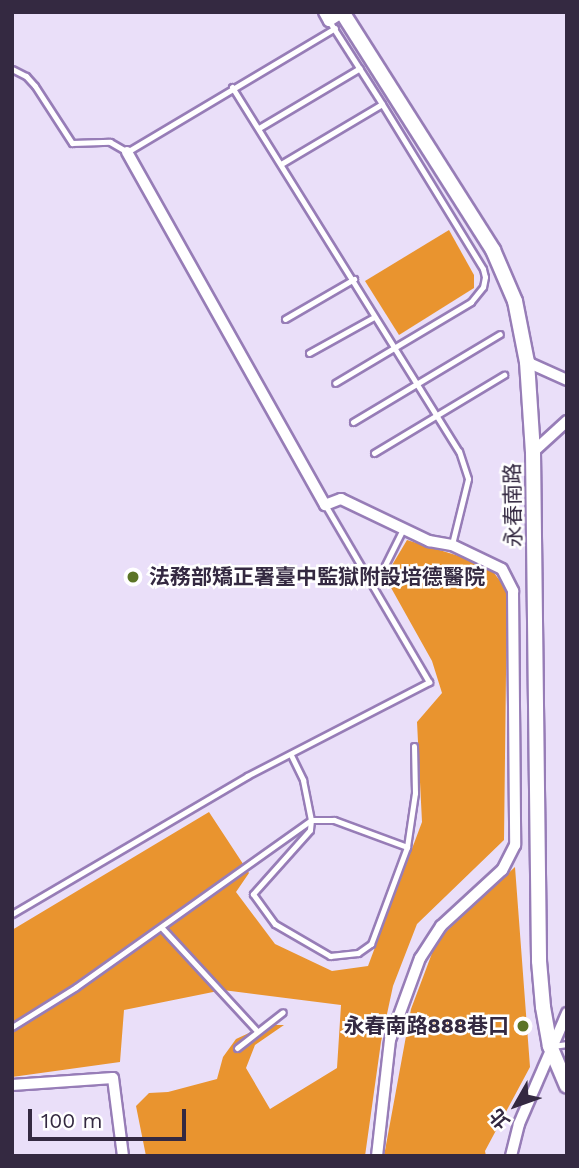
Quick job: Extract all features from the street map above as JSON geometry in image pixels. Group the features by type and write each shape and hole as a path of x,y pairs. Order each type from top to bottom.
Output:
{"street":[{"path":"329,21 342,12"},
{"name":"永春南路","path":"342,12 493,250 515,301 527,362 533,452 539,961 550,1046 567,1086"},
{"path":"127,152 325,505 341,499 429,541 452,545 502,569 513,591 515,845 502,870 440,926 420,958 390,1040 377,1156"},
{"path":"527,362 567,380"},
{"path":"533,452 567,421"},
{"path":"511,1156 519,1124 550,1046 567,1013"},
{"name":"永春南路","path":"550,1046 567,1068"},
{"path":"12,1085 113,1078 123,1156"}],"lane":[{"path":"12,69 26,76 35,86 72,142 110,142 127,152 232,88 329,21 383,104 483,269 485,277 483,287 471,302 335,383"},
{"path":"259,128 360,68"},
{"path":"232,88 354,279 374,317 396,346 462,457 468,480 452,545"},
{"path":"281,164 383,104"},
{"path":"285,319 354,279"},
{"path":"309,353 374,317"},
{"path":"353,422 500,334"},
{"path":"374,453 504,375"},
{"path":"12,914 247,776 429,682 325,505"},
{"path":"374,587 403,529"},
{"path":"291,755 303,780 311,820 310,830 253,894 275,924 330,956 358,953 371,944 407,847 415,793 414,746"},
{"path":"12,1027 162,928 311,820 334,820 407,847"},
{"path":"162,928 257,1031"},
{"path":"237,1048 284,1012"},
{"path":"550,1046 567,1044"}],"shaded area":[{"path":"449,230 474,275 474,288 399,335 365,281"},
{"path":"407,540 488,565 507,590 504,840 417,924 393,986 381,1042 365,1156 146,1156 136,1106 149,1093 168,1092 217,1079 223,1057 236,1039 266,1025 284,1025 255,1045 246,1068 270,1109 337,1068 341,1005 223,990 124,1010 120,1062 12,1077 12,930 209,812 249,873 236,892 275,944 332,971 368,966 422,822 417,722 442,693 432,661 385,577"},
{"path":"515,867 530,1067 485,1151 486,1156 384,1156 411,1009 437,940"}],"place":[{"name":"法務部矯正署臺中監獄附設培德醫院","path":"133,577"},
{"name":"永春南路888巷口","path":"523,1026"}]}
